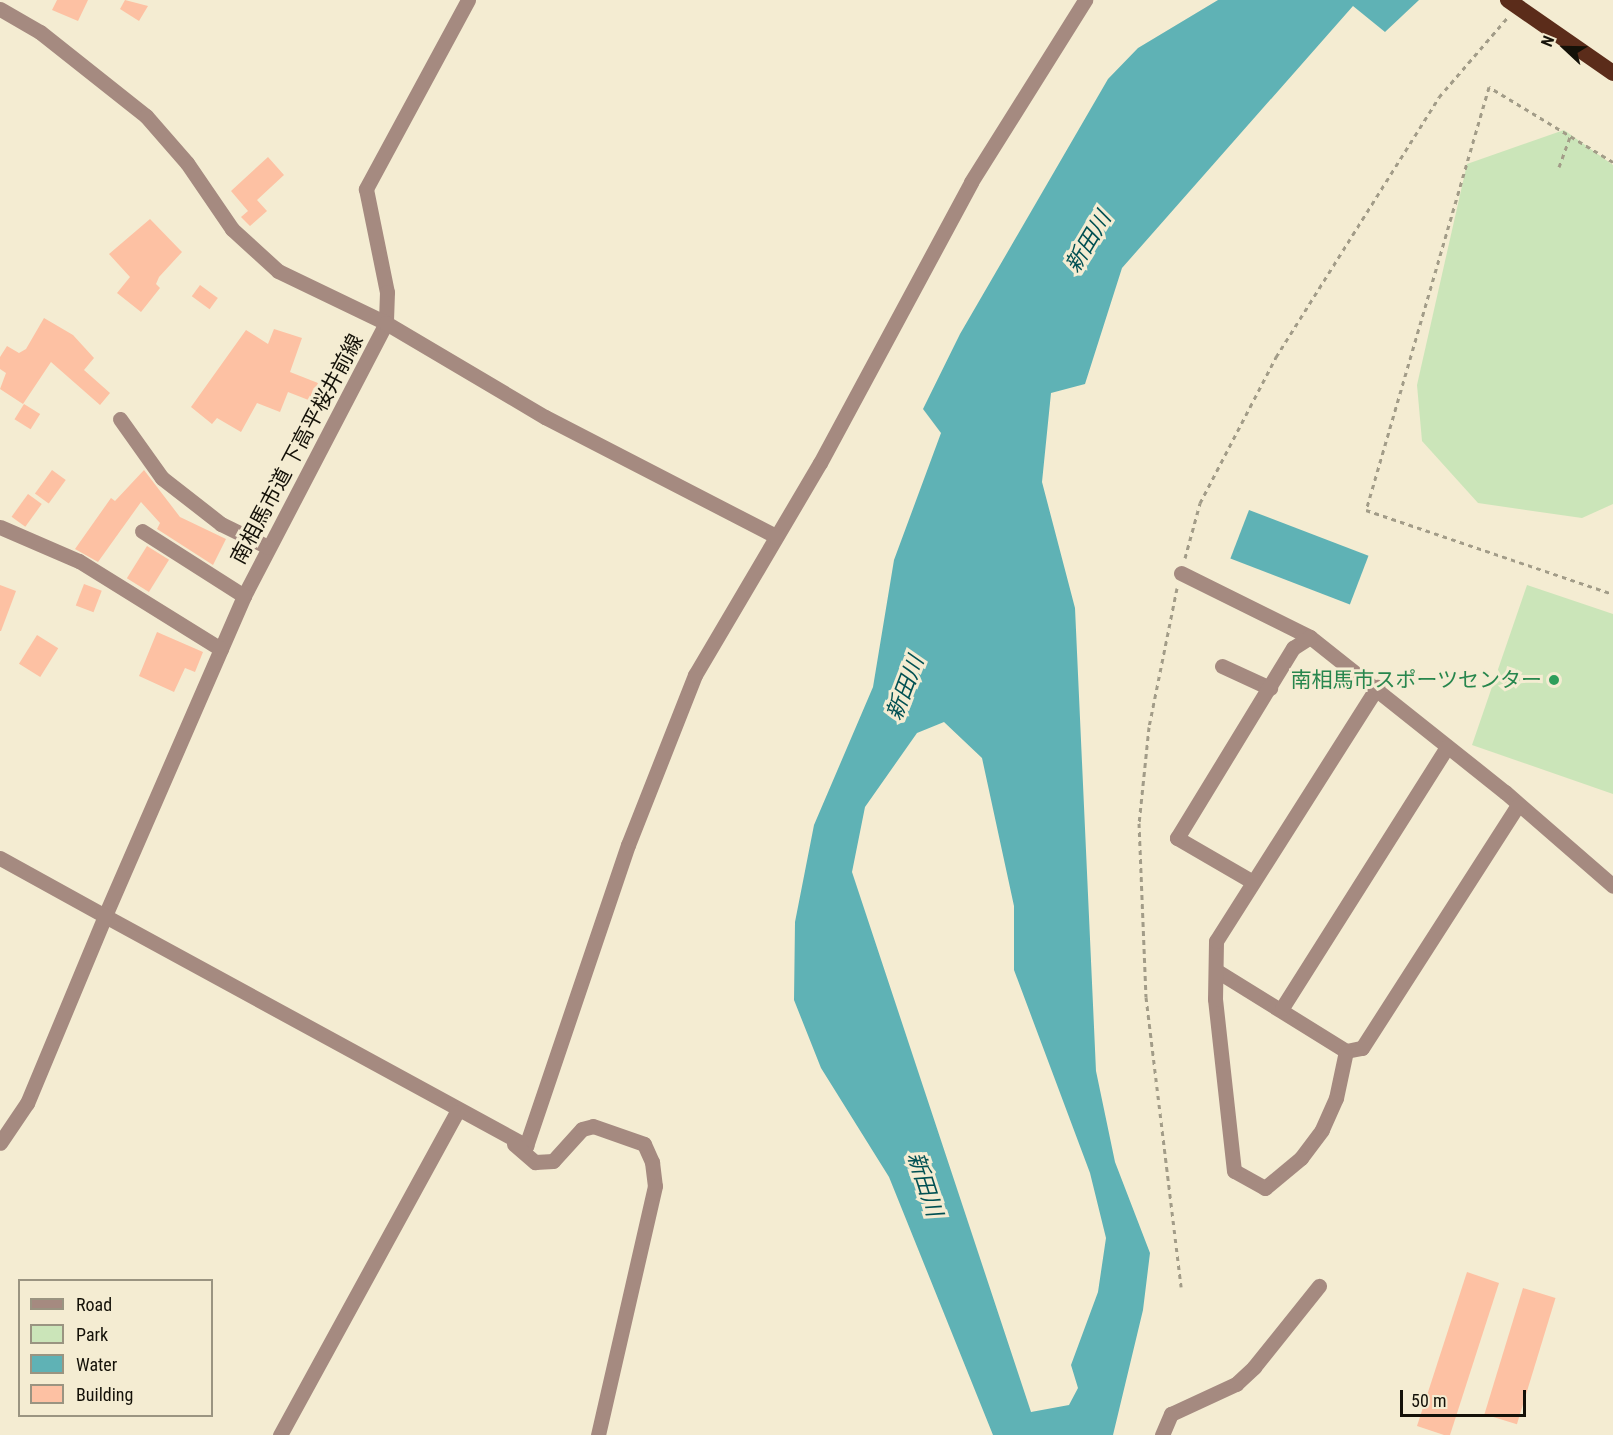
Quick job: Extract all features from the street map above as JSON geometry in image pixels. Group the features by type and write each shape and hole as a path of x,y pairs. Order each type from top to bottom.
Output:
{"highway":[{"path":"1509,0 1613,73"}],"street":[{"name":"南相馬市道 下高平桜井前線","path":"0,1143 27,1102 244,596 386,323 387,292 366,189 468,0"},
{"path":"514,1144 526,1146 540,1113 628,845 695,675 776,536 971,182 1085,0"},
{"path":"0,9 40,32 146,116 187,163 232,229 266,263 386,323 545,417 776,536"},
{"path":"120,419 162,478 215,519 268,547"},
{"path":"0,527 79,561 221,649"},
{"path":"142,531 244,596"},
{"path":"1180,573 1311,637 1377,687 1613,886"},
{"path":"1253,882 1177,838 1293,648 1311,637"},
{"path":"1222,666 1270,688"},
{"path":"1346,1051 1331,1109 1301,1158 1265,1188 1234,1171 1215,999 1216,941 1377,687"},
{"path":"1282,1008 1447,747"},
{"path":"1217,971 1282,1008 1346,1051 1362,1048 1375,1033 1518,805"},
{"path":"0,858 514,1144 535,1162 553,1161 582,1129 593,1126 644,1144 652,1162 656,1186 598,1435"},
{"path":"280,1435 457,1112"},
{"path":"1162,1435 1171,1414 1236,1384 1254,1367 1319,1286"}],"path":[{"path":"1613,162 1489,87 1366,510 1613,594"},
{"path":"1559,167 1570,136"}],"green space":[{"path":"1564,130 1613,165 1613,504 1582,518 1478,503 1422,441 1417,385 1467,164"},
{"name":"南相馬市スポーツセンター","path":"1527,585 1613,614 1613,794 1472,745"}],"water":[{"name":"新田川","path":"1218,0 1419,0 1385,32 1353,6 1122,268 1085,384 1051,393 1042,482 1075,608 1096,1071 1115,1162 1150,1253 1143,1310 1113,1435 993,1435 889,1177 821,1068 794,1000 795,922 814,825 873,687 894,560 941,433 923,409 960,334 1108,79 1138,48","holes":["944,722 982,758 1014,906 1014,970 1090,1173 1106,1238 1098,1292 1071,1365 1078,1388 1069,1405 1031,1412 852,872 865,807 917,733"]},
{"path":"1249,510 1368,556 1350,604 1230,559"}],"building":[{"path":"57,0 88,0 78,21 52,10"},
{"path":"125,0 148,6 139,21 120,9"},
{"path":"268,157 284,175 257,200 267,211 250,226 241,217 248,211 231,191"},
{"path":"150,219 182,252 159,277 156,284 160,288 141,312 117,293 130,277 109,254"},
{"path":"200,285 218,298 210,309 192,296"},
{"path":"44,318 73,335 94,358 84,370 110,393 100,405 51,362 23,404 0,389 6,373 0,369 0,357 7,346 19,353 26,349"},
{"path":"274,329 302,338 290,372 318,383 311,401 288,392 280,412 257,403 241,432 217,418 212,424 191,407 246,330 268,344"},
{"path":"24,404 40,414 31,429 14,419"},
{"path":"52,470 66,480 49,503 35,493"},
{"path":"144,470 180,517 226,539 213,565 157,529 160,523 141,502 98,562 75,549 111,498 115,501"},
{"path":"28,494 42,504 25,527 12,517"},
{"path":"147,546 169,560 149,592 127,578"},
{"path":"84,584 102,591 93,612 76,605"},
{"path":"0,585 16,591 1,631 0,631"},
{"path":"157,632 203,652 195,672 185,668 174,692 139,676"},
{"path":"37,635 58,648 40,677 19,664"},
{"path":"1467,1272 1499,1283 1450,1435 1444,1435 1417,1426"},
{"path":"1523,1288 1556,1298 1517,1424 1484,1414"}],"place":[{"name":"南相馬市スポーツセンター","path":"1554,680"}]}
